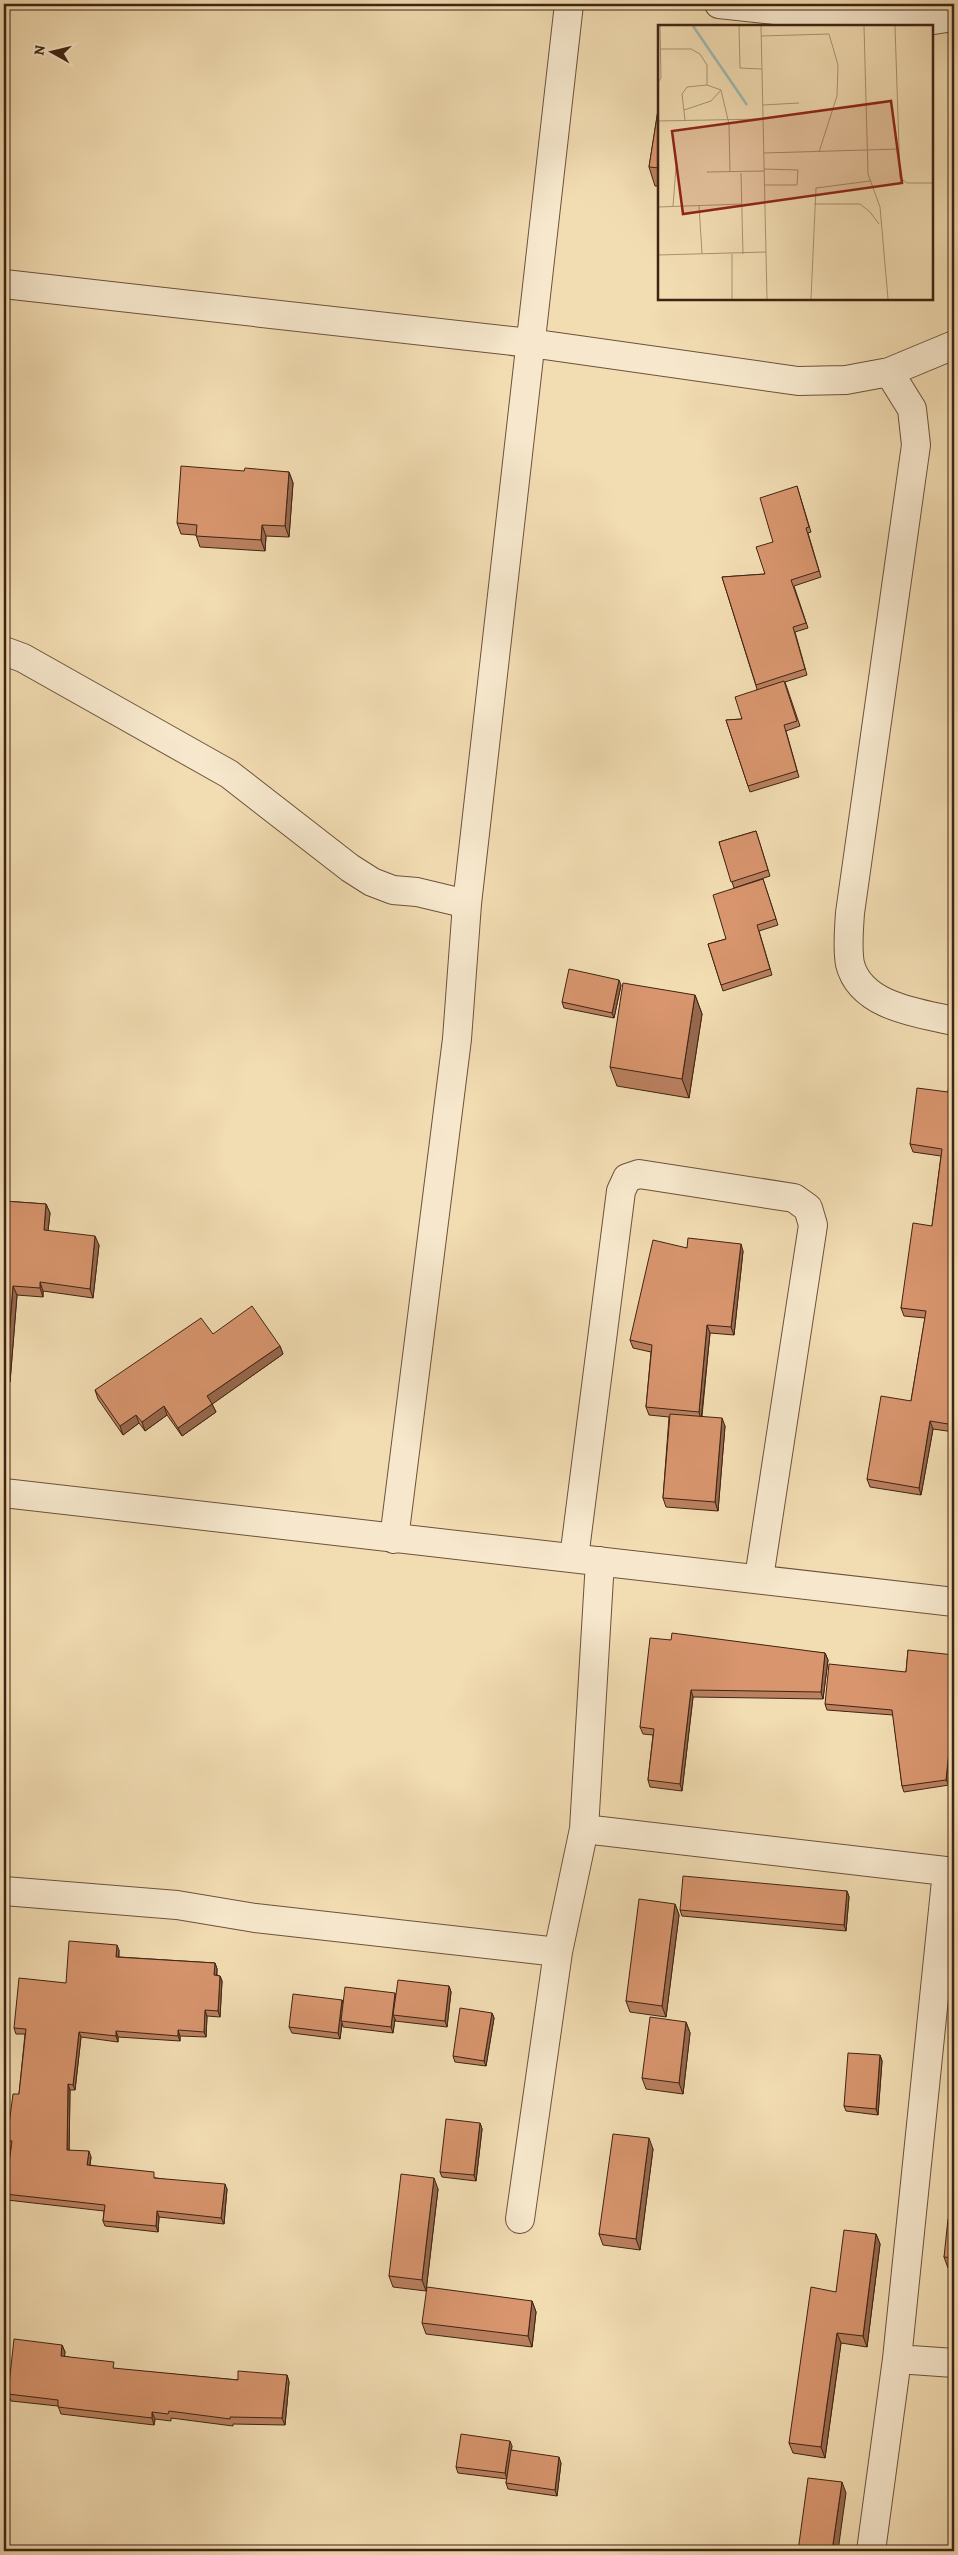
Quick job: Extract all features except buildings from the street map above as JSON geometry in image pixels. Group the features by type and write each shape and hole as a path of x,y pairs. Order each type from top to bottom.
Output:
{"street":[{"path":"394,1538 456,1049 467,904 569,4"},
{"path":"719,4 897,23 928,11 935,4"},
{"path":"4,284 530,343 798,381 846,380 889,372 954,345"},
{"path":"889,372 912,409 916,446 850,913 850,964 860,983 876,997 899,1008 954,1021"},
{"path":"4,652 23,658 229,774 350,868 372,882 393,890 417,892 467,904"},
{"path":"520,2219 558,1952 584,1829 587,1559 621,1190 627,1178 639,1174 794,1198 808,1208 813,1225 759,1578"},
{"path":"4,1493 759,1578 954,1602"},
{"path":"584,1829 950,1872 897,2359 871,2551"},
{"path":"4,1892 178,1905 255,1918 558,1952"},
{"path":"897,2359 954,2363"}],"lane":[{"path":"897,23 934,22 954,19"}]}
